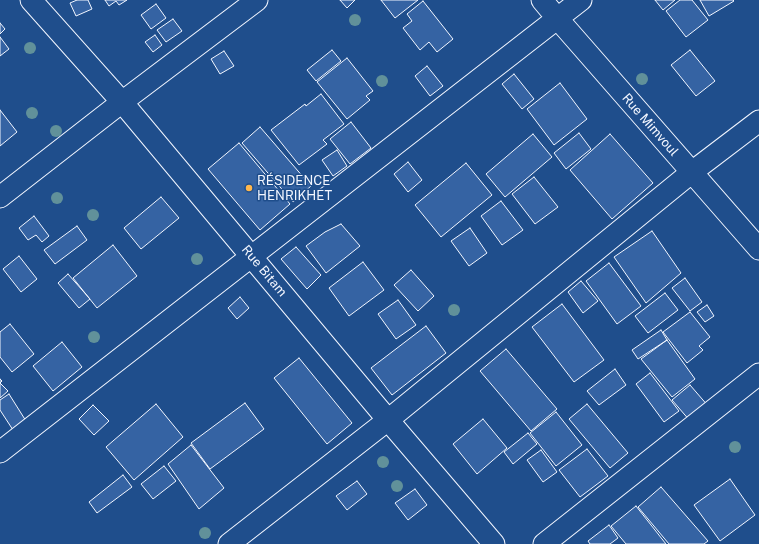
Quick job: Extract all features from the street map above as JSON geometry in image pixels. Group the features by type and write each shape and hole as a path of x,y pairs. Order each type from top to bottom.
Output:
{"street":[{"name":"Rue Bitam","path":"31,0 122,102 388,420 494,544"},
{"path":"0,197 257,0"},
{"name":"Rue Mimvoul","path":"542,0 759,249"},
{"path":"0,452 580,0"},
{"path":"229,544 388,420 692,172 759,121"},
{"path":"544,544 759,374"}],"building":[{"path":"77,0 88,0 92,9 76,16 70,3"},
{"path":"105,0 127,0 119,5 116,1 109,6"},
{"path":"340,0 355,0 347,8"},
{"path":"381,0 418,0 395,18"},
{"path":"655,0 675,0 663,10"},
{"path":"680,0 692,0 708,20 686,37 666,11"},
{"path":"700,0 733,0 734,1 709,16"},
{"path":"423,1 453,39 437,52 429,42 420,50 403,28 412,21 407,14"},
{"path":"156,4 166,18 151,29 141,15"},
{"path":"173,19 182,31 166,42 157,30"},
{"path":"0,23 5,29 0,34"},
{"path":"155,35 162,45 153,52 145,42"},
{"path":"0,37 9,49 0,56"},
{"path":"332,50 341,61 316,81 307,70"},
{"path":"690,50 715,81 696,96 671,65"},
{"path":"224,51 234,66 220,74 211,59"},
{"path":"347,58 373,91 366,96 370,100 347,119 317,82"},
{"path":"427,66 443,86 430,96 415,76"},
{"path":"514,74 534,99 522,109 502,84"},
{"path":"560,83 587,119 554,145 527,109"},
{"path":"321,94 344,124 323,140 327,144 299,165 271,130 305,104 306,106"},
{"path":"0,110 17,132 0,146"},
{"path":"351,122 371,148 350,164 330,139"},
{"path":"260,127 311,186 293,202 242,143"},
{"path":"579,133 591,149 566,169 554,153"},
{"path":"533,134 552,157 505,197 486,174"},
{"path":"610,134 653,183 612,219 570,170"},
{"path":"239,143 290,204 260,230 208,169"},
{"path":"337,150 347,166 333,176 322,160"},
{"path":"408,162 422,180 408,192 394,174"},
{"path":"466,163 492,195 441,237 415,205"},
{"path":"534,177 558,207 535,224 512,194"},
{"path":"161,197 179,218 141,249 124,228"},
{"path":"501,201 523,230 502,245 481,216"},
{"path":"34,216 49,236 42,242 36,235 28,240 19,228"},
{"path":"341,224 360,246 326,273 306,246 325,232"},
{"path":"77,226 87,240 55,264 44,250"},
{"path":"470,228 487,253 469,266 451,241"},
{"path":"652,231 681,273 646,303 614,257"},
{"path":"113,245 137,276 97,308 73,278"},
{"path":"296,247 321,275 307,289 281,259"},
{"path":"19,256 37,279 21,292 3,269"},
{"path":"363,262 384,290 349,316 329,288"},
{"path":"609,263 641,306 617,324 586,281"},
{"path":"411,270 434,296 418,311 394,285"},
{"path":"68,274 90,299 79,308 58,283"},
{"path":"685,278 702,302 690,311 672,288"},
{"path":"581,281 598,301 583,313 568,292"},
{"path":"665,293 678,310 648,333 635,316"},
{"path":"240,297 249,308 237,319 228,308"},
{"path":"398,300 416,325 396,339 378,314"},
{"path":"562,304 604,360 574,382 532,327"},
{"path":"707,305 714,316 705,322 697,312"},
{"path":"690,312 710,337 699,346 703,350 687,363 663,332"},
{"path":"10,324 34,354 12,372 0,357 0,332"},
{"path":"426,326 446,353 392,395 371,368"},
{"path":"661,330 667,340 638,359 632,350"},
{"path":"667,340 695,379 672,397 641,359"},
{"path":"62,342 82,367 53,391 33,366"},
{"path":"506,349 557,409 531,431 480,371"},
{"path":"299,358 352,423 327,444 274,378"},
{"path":"615,369 626,385 599,405 587,391"},
{"path":"650,373 679,411 664,422 636,384"},
{"path":"0,383 8,391 0,398"},
{"path":"690,385 709,407 691,422 672,400"},
{"path":"9,394 26,421 13,430 0,410 0,400"},
{"path":"245,403 264,429 210,469 191,443"},
{"path":"156,404 183,437 134,480 106,447"},
{"path":"587,404 628,453 610,468 569,419"},
{"path":"93,405 109,421 94,435 79,419"},
{"path":"556,412 582,445 556,466 530,433"},
{"path":"483,419 507,448 477,474 453,444"},
{"path":"528,433 537,444 513,464 504,452"},
{"path":"191,445 224,488 199,509 168,464"},
{"path":"587,449 608,476 580,497 559,470"},
{"path":"541,450 557,472 543,482 527,460"},
{"path":"164,466 176,481 153,499 141,484"},
{"path":"123,475 132,487 97,513 89,502"},
{"path":"730,479 755,515 720,541 694,505"},
{"path":"357,481 367,494 347,510 336,496"},
{"path":"661,487 708,541 704,544 669,544 638,507"},
{"path":"415,489 427,505 408,520 395,503"},
{"path":"636,506 666,544 626,544 611,526"},
{"path":"609,525 618,538 610,544 590,544 588,541"}],"place":[{"name":"RÉSIDENCE HENRIKHET","path":"249,188"}]}
